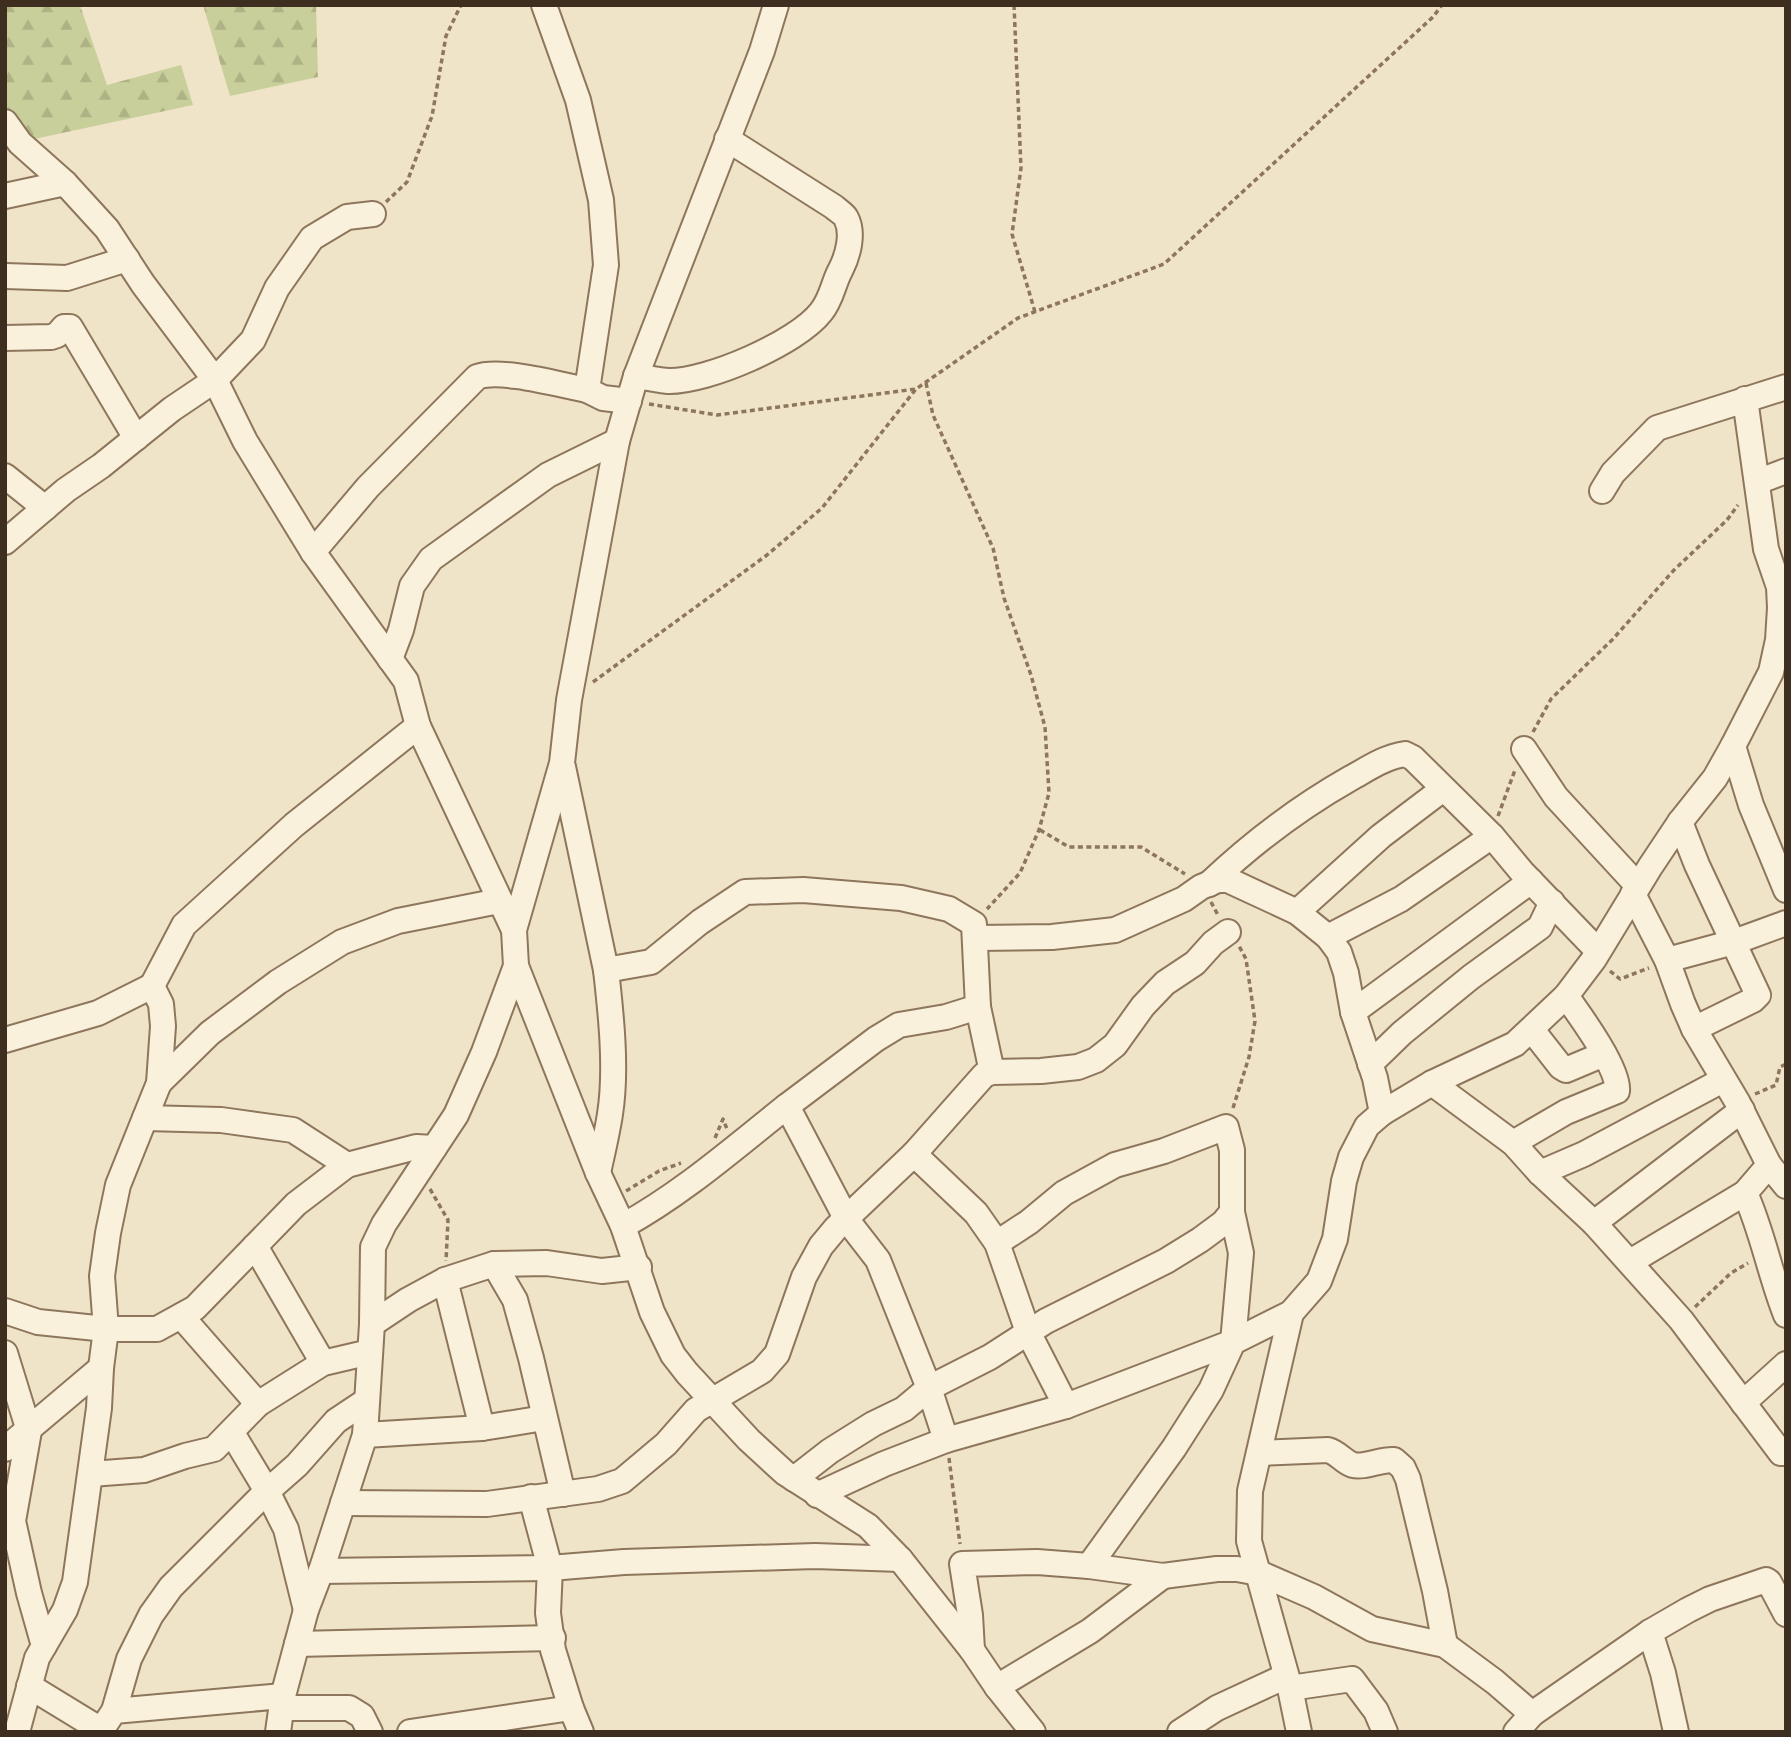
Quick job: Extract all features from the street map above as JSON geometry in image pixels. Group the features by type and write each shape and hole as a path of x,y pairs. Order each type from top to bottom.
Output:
{"street":[{"path":"544,5 578,100 601,200 606,265 587,390"},
{"path":"776,5 762,51 636,376 617,441 569,699 562,763 514,930 516,966 598,1173 613,1200 660,1332 687,1373 748,1440 794,1479 868,1526 901,1559 1033,1732"},
{"path":"5,122 20,143 65,183 107,229 215,380 244,441 313,552 406,681 418,726 514,930"},
{"path":"636,376 669,381 699,376 763,354 809,325 822,311 848,258 846,218 834,207 727,139"},
{"path":"5,196 65,183"},
{"path":"5,542 172,409 215,380 253,340 277,288 312,238 347,218 373,214"},
{"path":"5,276 67,278 127,259"},
{"path":"5,338 51,337 64,327 70,327 136,438"},
{"path":"313,552 368,487 477,377 487,373 513,375 587,390 603,398 629,401"},
{"path":"1602,491 1613,473 1657,428 1786,387"},
{"path":"817,1495 884,1464 946,1440 1066,1406 1233,1342 1291,1313 1319,1281 1335,1239 1344,1181 1351,1157 1367,1126 1382,1113 1432,1083 1515,1044 1566,996 1596,955 1680,822 1715,778 1771,672 1778,640 1782,586 1769,558 1775,531 1757,482 1745,399"},
{"path":"390,659 401,630 412,586 431,559 548,475 617,441"},
{"path":"1757,482 1786,471"},
{"path":"5,476 45,508"},
{"path":"5,1040 98,1013 152,986 184,925 294,825 418,726"},
{"path":"1733,746 1751,805 1786,890"},
{"path":"1524,749 1556,796 1635,890 1667,960 1694,1029 1740,1106 1769,1165 1786,1186"},
{"path":"606,970 651,962 700,922 745,892 803,890 901,898 949,909 975,931 1052,937 1115,930 1184,899 1209,884 1264,835 1321,796 1387,758 1405,754 1413,758 1492,835 1596,955"},
{"path":"562,763 606,970 613,1075 610,1113 598,1173"},
{"path":"1297,912 1381,836 1443,789"},
{"path":"1680,822 1697,865 1757,991 1757,998 1694,1029"},
{"path":"1328,937 1401,899 1492,835"},
{"path":"1209,884 1228,880 1297,912 1328,937 1339,953 1346,973 1353,1012 1382,1113"},
{"path":"1353,1012 1531,881"},
{"path":"159,1083 210,1033 278,982 342,942 398,921 499,901"},
{"path":"1370,1064 1402,1033 1462,984 1540,927 1552,902"},
{"path":"1667,960 1734,942 1786,923"},
{"path":"975,931 978,1007 992,1072"},
{"path":"343,1503 487,1504 598,1489 622,1481 666,1444 696,1410 762,1371 777,1354 804,1277 821,1246 836,1228 914,1154 984,1075 992,1072 1078,1067 1096,1060 1115,1045 1143,1006 1165,984 1195,963 1213,943 1228,932"},
{"path":"281,1712 306,1610 365,1435 372,1324 373,1247 384,1224 461,1103 484,1052 516,966"},
{"path":"17,1732 37,1658 65,1610 75,1582 99,1408 106,1329 102,1276 108,1233 118,1185 159,1083 163,1026 161,1004 152,986"},
{"path":"1513,1143 1566,1112 1617,1091 1619,1087 1604,1054 1566,996"},
{"path":"623,1226 669,1199 724,1145 787,1106 876,1039 899,1025 946,1017 978,1007"},
{"path":"1532,1030 1561,1068 1566,1070 1604,1054"},
{"path":"1539,1173 1584,1154 1723,1080"},
{"path":"1432,1083 1513,1143 1539,1173 1594,1223 1681,1320 1781,1452 1786,1454"},
{"path":"787,1106 847,1220 878,1260 929,1388 946,1440"},
{"path":"1594,1223 1740,1106"},
{"path":"145,1118 222,1120 293,1130 347,1165"},
{"path":"997,1243 1029,1222 1063,1193 1115,1165 1164,1151 1226,1127 1231,1150 1232,1212 1241,1253 1233,1342 1211,1390 1174,1448 1089,1566"},
{"path":"5,1311 38,1322 106,1329 157,1329 195,1308 296,1203 347,1165 416,1147 434,1147"},
{"path":"914,1154 976,1213 997,1243 1028,1332 1066,1406"},
{"path":"1630,1262 1745,1193 1769,1165"},
{"path":"1745,1193 1786,1315"},
{"path":"794,1479 830,1451 873,1424 904,1409 929,1388 990,1357 1028,1332 1166,1261 1223,1223 1232,1212"},
{"path":"255,1246 323,1363"},
{"path":"372,1324 444,1280 494,1264 547,1263 602,1270 639,1267"},
{"path":"494,1264 514,1300 531,1358 563,1494"},
{"path":"444,1280 482,1428"},
{"path":"1291,1313 1261,1453 1250,1491 1248,1515 1249,1541 1299,1732"},
{"path":"181,1315 258,1404"},
{"path":"91,1474 144,1470 214,1449 258,1404 323,1363 370,1352"},
{"path":"5,1353 29,1431 13,1521 44,1646"},
{"path":"1743,1403 1786,1364"},
{"path":"5,1449 101,1368"},
{"path":"105,1724 129,1659 151,1615 180,1577 297,1465 336,1421 366,1401"},
{"path":"365,1435 482,1428 544,1418"},
{"path":"232,1433 286,1529 306,1610"},
{"path":"1261,1453 1328,1450 1338,1452 1350,1464 1356,1466 1384,1459 1394,1460 1403,1468 1435,1591 1445,1645"},
{"path":"531,1497 550,1568 548,1613 553,1650 581,1732"},
{"path":"321,1571 550,1568 625,1562 815,1556 901,1559"},
{"path":"972,1650 962,1564 1011,1561 1089,1566 1163,1576 1237,1569 1259,1573 1314,1597 1372,1629 1445,1645 1495,1682 1524,1723 1650,1632 1710,1599 1763,1580 1769,1582 1786,1614"},
{"path":"997,1687 1090,1631 1163,1576"},
{"path":"1650,1632 1663,1673 1675,1732"},
{"path":"297,1644 553,1638"},
{"path":"1180,1732 1217,1708 1288,1682 1352,1679 1376,1711 1385,1732"},
{"path":"29,1686 105,1724 209,1704 281,1712 349,1708 362,1716 370,1732"},
{"path":"410,1732 571,1708"}],"path":[{"path":"373,214 407,182 432,116 446,36 461,5"},
{"path":"1014,5 1021,168 1012,234 1035,312"},
{"path":"569,699 767,555 822,508 916,389 1018,318 1164,264 1433,17 1442,5"},
{"path":"926,383 933,415 993,548 1004,598 1031,675 1045,727 1049,793 1040,830 1020,873 975,931"},
{"path":"629,401 717,415 916,389"},
{"path":"1492,835 1524,749 1551,699 1614,639 1674,570 1727,520 1757,482"},
{"path":"1596,955 1620,979 1667,960"},
{"path":"1740,1106 1776,1085 1780,1067 1786,1063"},
{"path":"724,1145 723,1119 724,1145"},
{"path":"613,1200 659,1171 683,1162"},
{"path":"419,1170 448,1220 444,1280"},
{"path":"1681,1320 1731,1273 1766,1255"},
{"path":"946,1440 962,1564"}],"green space":[{"path":"5,5 80,5 107,85 181,65 193,105 25,141 5,104"},
{"path":"203,5 316,5 318,77 230,96"}]}
